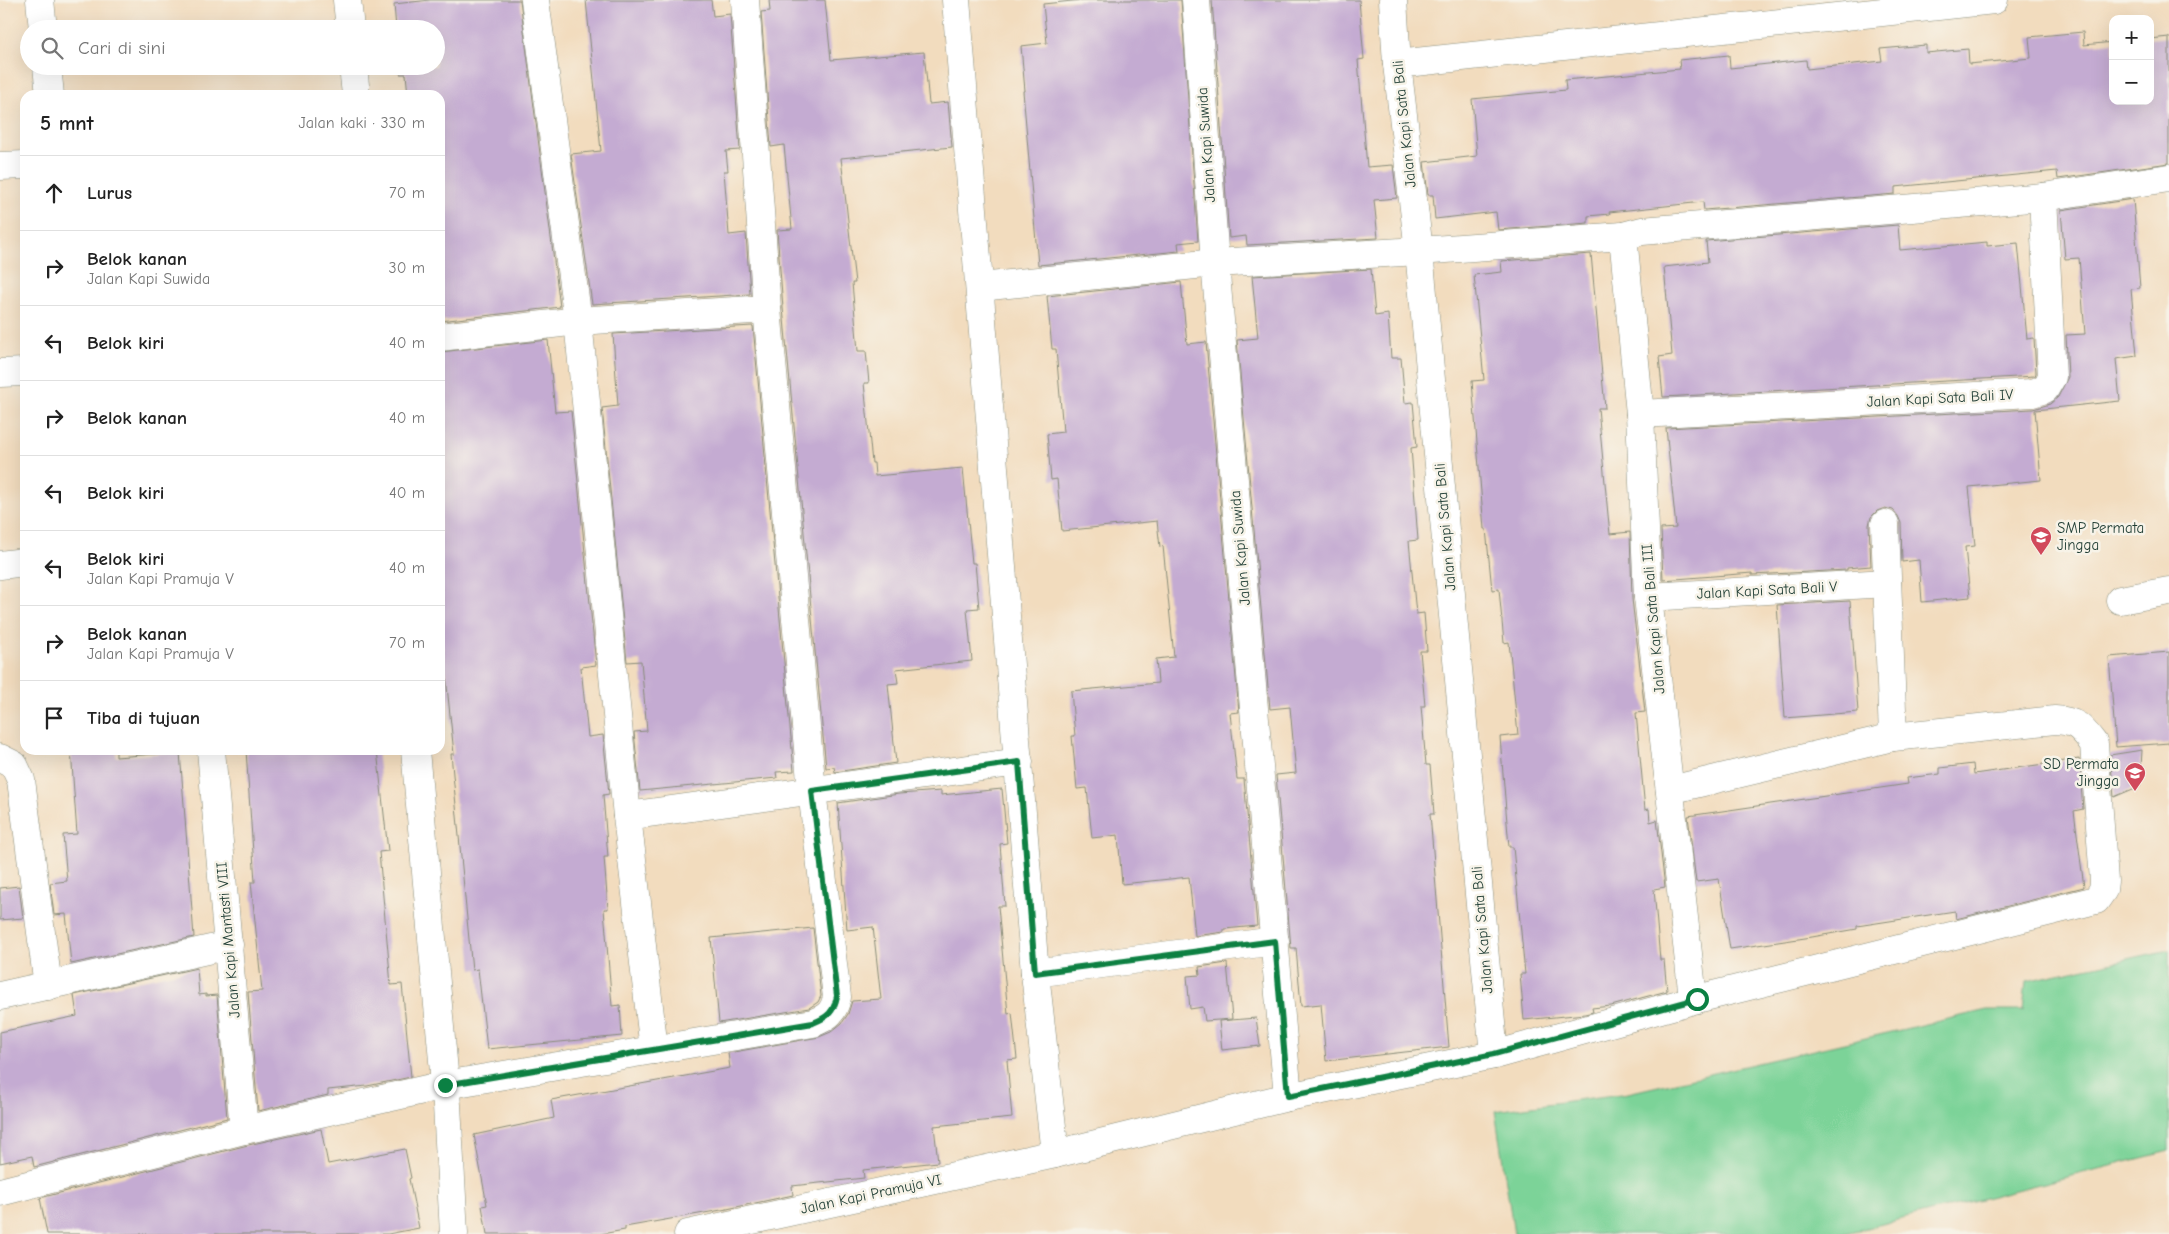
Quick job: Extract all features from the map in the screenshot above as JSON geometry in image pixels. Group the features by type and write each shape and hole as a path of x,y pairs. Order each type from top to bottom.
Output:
{"street":[{"path":"40,0 42,20"},
{"path":"347,0 349,20"},
{"path":"535,0 578,322 627,816 654,1050"},
{"path":"0,1192 244,1130 445,1085 813,1023 826,1018 834,1008 837,996 812,791 768,309 745,0"},
{"path":"956,0 1035,973 1055,1154"},
{"name":"Jalan Kapi Suwida","path":"1196,0 1215,263 1288,1096"},
{"name":"Jalan Kapi Sata Bali","path":"1393,0 1397,64 1419,251 1494,1054"},
{"path":"1397,64 1835,9 1994,0"},
{"path":"48,75 49,90"},
{"path":"354,75 355,90"},
{"path":"0,166 20,165"},
{"path":"980,287 1215,263 1623,236 1642,231 2043,197 2169,178"},
{"name":"Jalan Kapi Sata Bali IV","path":"1640,414 2032,393 2045,389 2052,377 2043,197"},
{"name":"Jalan Kapi Sata Bali III","path":"1623,236 1640,414 1648,597 1692,989 1697,999"},
{"path":"445,336 578,322 768,309"},
{"path":"0,374 20,372"},
{"path":"1885,524 1893,737"},
{"path":"0,565 20,563"},
{"name":"Jalan Kapi Sata Bali V","path":"1648,597 1887,583"},
{"path":"2120,600 2169,591"},
{"name":"Jalan Kapi Pramuja VI","path":"688,1234 1055,1154 1288,1096 1494,1054 1697,999 2096,900 2101,894 2104,881 2094,744 2083,729 2071,720 2055,720 1893,737 1670,790"},
{"name":"Jalan Kapi Mantasti VIII","path":"211,755 244,1130"},
{"path":"415,755 445,1085 454,1234"},
{"path":"0,758 14,765 21,780 48,986"},
{"path":"627,816 1019,762"},
{"path":"1035,973 1275,941"},
{"path":"0,996 229,945"}],"green space":[{"path":"2169,950 2169,1151 1843,1234 1514,1234 1495,1111 1628,1093 1987,1010 2023,1010 2026,981"}],"building":[{"path":"430,0 520,0 560,307 445,320 445,90 408,90 406,75 445,75 445,20 395,20 394,4"},
{"path":"586,0 711,0 713,16 730,14 740,150 726,151 728,171 724,171 729,235 746,233 750,294 592,304 571,154 601,151"},
{"path":"769,0 825,0 831,60 924,52 929,104 948,102 952,147 841,158 855,283 852,283 858,351 866,351 869,383 864,383 875,476 963,468 972,563 975,563 979,608 967,609 972,661 896,669 898,683 888,684 896,763 835,772 834,767 826,768 783,308 777,230 792,229 784,145 771,147 761,12 770,11"},
{"path":"1082,0 1181,0 1198,241 1178,243 1179,251 1038,265 1021,46 1047,43 1043,4"},
{"path":"1212,0 1359,0 1364,59 1358,60 1367,167 1393,165 1397,198 1374,200 1378,238 1247,245 1246,236 1229,238"},
{"path":"2083,32 2084,45 2109,42 2109,105 2154,105 2154,39 2169,37 2169,163 2058,179 2057,171 1895,187 1895,194 1704,210 1703,202 1609,212 1610,214 1588,216 1588,223 1498,230 1496,212 1435,219 1433,195 1428,195 1424,162 1477,156 1472,99 1566,90 1565,80 1680,69 1679,60 1729,55 1730,68 1806,60 1807,69 1882,61 1880,49 1926,45 1926,53 1968,49 1969,64 2031,58 2029,37"},
{"path":"2133,199 2140,288 2131,289 2137,356 2116,359 2120,401 2035,410 2041,480 1969,487 1975,546 1965,547 1970,597 1922,602 1919,560 1902,562 1901,523 1893,510 1885,508 1877,511 1871,517 1869,525 1871,566 1847,568 1847,570 1752,575 1752,573 1663,580 1661,529 1676,528 1666,428 2033,409 2050,404 2058,397 2068,377 2066,335 2085,334 2079,258 2065,259 2061,210"},
{"path":"1898,225 1900,250 1987,242 1987,246 2018,243 2027,339 2034,338 2035,376 1663,397 1659,357 1672,355 1664,267 1708,262 1706,241"},
{"path":"1591,254 1605,408 1598,408 1610,534 1630,532 1632,599 1645,712 1636,713 1645,810 1649,809 1650,822 1657,820 1665,887 1654,889 1660,960 1664,960 1667,991 1611,1006 1592,1008 1593,1012 1585,1014 1524,1020 1520,974 1525,974 1513,847 1509,847 1500,737 1518,735 1509,642 1504,643 1499,589 1492,590 1486,529 1484,529 1472,381 1484,380 1474,275 1502,272 1501,261"},
{"path":"1371,269 1375,316 1388,314 1391,358 1401,358 1405,403 1413,402 1417,447 1411,448 1418,540 1409,541 1416,614 1424,613 1427,651 1420,651 1425,706 1421,706 1426,765 1430,765 1434,814 1430,814 1449,1047 1326,1061 1321,1004 1301,1006 1296,948 1291,948 1276,775 1296,773 1290,707 1270,709 1237,340 1258,338 1252,276"},
{"path":"1181,282 1187,344 1206,342 1239,712 1230,713 1237,779 1244,779 1257,926 1224,929 1224,932 1195,936 1189,877 1122,884 1118,835 1092,838 1087,788 1077,789 1072,736 1075,736 1071,691 1158,683 1156,659 1174,657 1163,546 1160,547 1157,521 1062,531 1057,479 1051,480 1047,434 1063,432 1056,349 1052,349 1047,296"},
{"path":"753,326 794,771 776,772 777,778 640,791 634,732 647,731 641,661 627,662 602,408 618,406 613,334"},
{"path":"548,340 555,412 571,411 596,665 581,667 588,737 603,735 609,794 603,795 608,857 604,857 608,909 604,909 612,1006 620,1005 622,1036 487,1049 478,969 472,970 451,754 454,754 445,666 445,351"},
{"path":"1850,601 1858,712 1785,718 1777,605"},
{"path":"2169,652 2169,743 2116,747 2109,657"},
{"path":"2142,750 2140,786 2114,797 2110,755"},
{"path":"71,755 116,755 116,757 180,755 194,937 71,964 66,914 54,915 50,883 67,881 63,835 77,834"},
{"path":"246,755 378,755 388,851 379,852 391,985 402,984 411,1077 367,1086 328,1090 328,1095 258,1111 248,992 262,991 251,882 255,882"},
{"path":"2079,759 2083,809 2074,811 2084,887 1956,919 1955,911 1857,926 1857,929 1812,937 1730,949 1719,879 1696,882 1688,816 1908,784 1907,778 1940,774 1940,768 1973,764 1974,774"},
{"path":"1002,789 1007,843 1000,844 1005,906 998,906 1008,1014 1012,1013 1017,1059 1007,1060 1012,1118 934,1126 938,1162 863,1170 864,1178 792,1186 793,1195 625,1227 625,1230 601,1234 487,1234 482,1206 487,1205 474,1135 554,1118 551,1100 730,1068 728,1053 819,1037 831,1032 842,1023 848,1014 852,1001 881,999 873,927 847,930 838,803 899,794 941,791 941,795"},
{"path":"19,886 23,918 0,920 0,888"},
{"path":"813,928 821,996 818,1002 809,1008 719,1023 711,938"},
{"path":"1227,963 1232,1019 1205,1021 1203,1007 1190,1009 1187,976 1200,975 1199,967"},
{"path":"197,968 199,995 217,995 227,1118 34,1167 32,1156 0,1163 0,1032 77,1016 74,995"},
{"path":"1256,1018 1260,1046 1222,1050 1219,1021"},
{"path":"321,1129 328,1164 405,1149 419,1228 388,1234 47,1234 40,1198 248,1145"}],"place":[{"name":"SMP Permata Jingga","path":"2041,556"},
{"name":"SD Permata Jingga","path":"2135,792"}],"route":[{"path":"445,1085 813,1023 826,1018 834,1008 837,996 812,791 1019,762 1035,973 1275,941 1288,1096 1494,1054 1697,999"}]}
